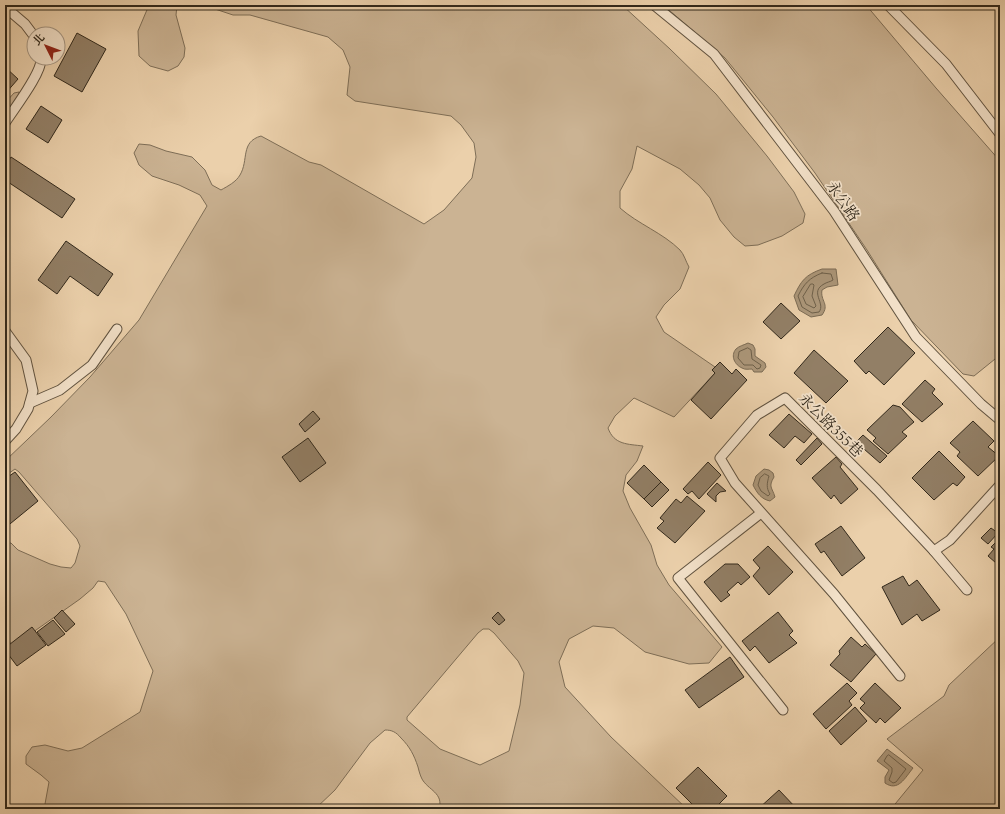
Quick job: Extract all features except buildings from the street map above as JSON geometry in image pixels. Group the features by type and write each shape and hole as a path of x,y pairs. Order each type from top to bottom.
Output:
{"lane":[{"name":"永公路","path":"654,5 714,54 834,211 916,337 981,404 1000,420"},
{"path":"888,5 946,64 1000,134"},
{"path":"5,7 26,26"},
{"path":"5,124 31,84 40,66"},
{"path":"30,403 60,390 92,366 117,329"},
{"path":"5,331 26,360 34,391 28,409 16,429 5,441"},
{"name":"永公路355巷","path":"900,676 834,594 734,483 720,458 757,415 785,398 877,490 934,551 967,590"},
{"path":"934,551 950,540 1000,485"},
{"path":"761,513 678,578 783,710"}],"shaded area":[{"path":"149,5 177,5 176,15 185,48 184,57 178,66 168,71 150,66 139,56 138,31"},
{"path":"203,5 622,5 716,94 767,156 794,192 805,214 803,223 782,236 758,245 745,246 734,237 720,220 710,198 699,185 680,169 637,146 632,169 620,191 620,208 673,244 684,256 689,267 680,289 664,305 656,317 664,332 715,367 712,370 715,373 674,417 634,398 615,416 608,428 614,438 618,441 643,446 637,461 626,475 623,491 630,508 651,545 657,565 669,585 722,647 709,663 689,664 645,652 614,628 593,626 569,639 559,662 565,687 611,737 687,809 439,809 439,799 435,792 422,779 415,759 409,748 396,733 385,730 370,743 335,790 315,809 41,809 45,804 49,782 26,764 26,756 32,747 45,745 68,751 82,748 140,712 153,671 126,614 105,582 98,581 93,588 80,599 12,647 5,630 5,543 11,543 18,550 50,564 71,568 75,563 80,546 77,539 19,472 15,469 5,476 5,461 90,377 139,320 207,206 200,195 179,185 152,176 139,165 134,153 139,144 150,145 166,151 192,157 205,170 212,185 221,190 232,184 240,175 250,143 254,139 261,136 309,162 321,165 424,224 444,210 472,178 476,157 474,143 461,125 451,116 355,101 347,95 350,67 343,50 328,37 250,15 233,15","holes":["483,629 489,629 518,661 524,673 520,705 509,751 480,765 440,749 407,720 407,717 478,633"]},
{"path":"663,5 866,5 1000,161 1000,355 974,376 963,374 911,320 867,250 815,173 773,117 725,58"},
{"path":"19,92 19,96 5,116 5,103 14,93"},
{"path":"1000,637 1000,809 891,809 923,770 887,739 944,696 949,685"}],"water":[{"path":"822,269 836,269 838,285 827,287 822,290 822,297 825,305 824,311 822,315 811,317 799,310 794,296 804,279"},
{"path":"748,343 753,345 755,349 755,356 765,363 766,367 762,372 754,372 752,369 743,369 737,365 734,360 733,354 736,349"},
{"path":"764,469 773,473 774,477 771,485 775,497 770,501 764,499 756,491 753,485 756,476"},
{"path":"887,749 913,768 901,783 894,786 885,783 885,777 889,770 877,761"}]}
